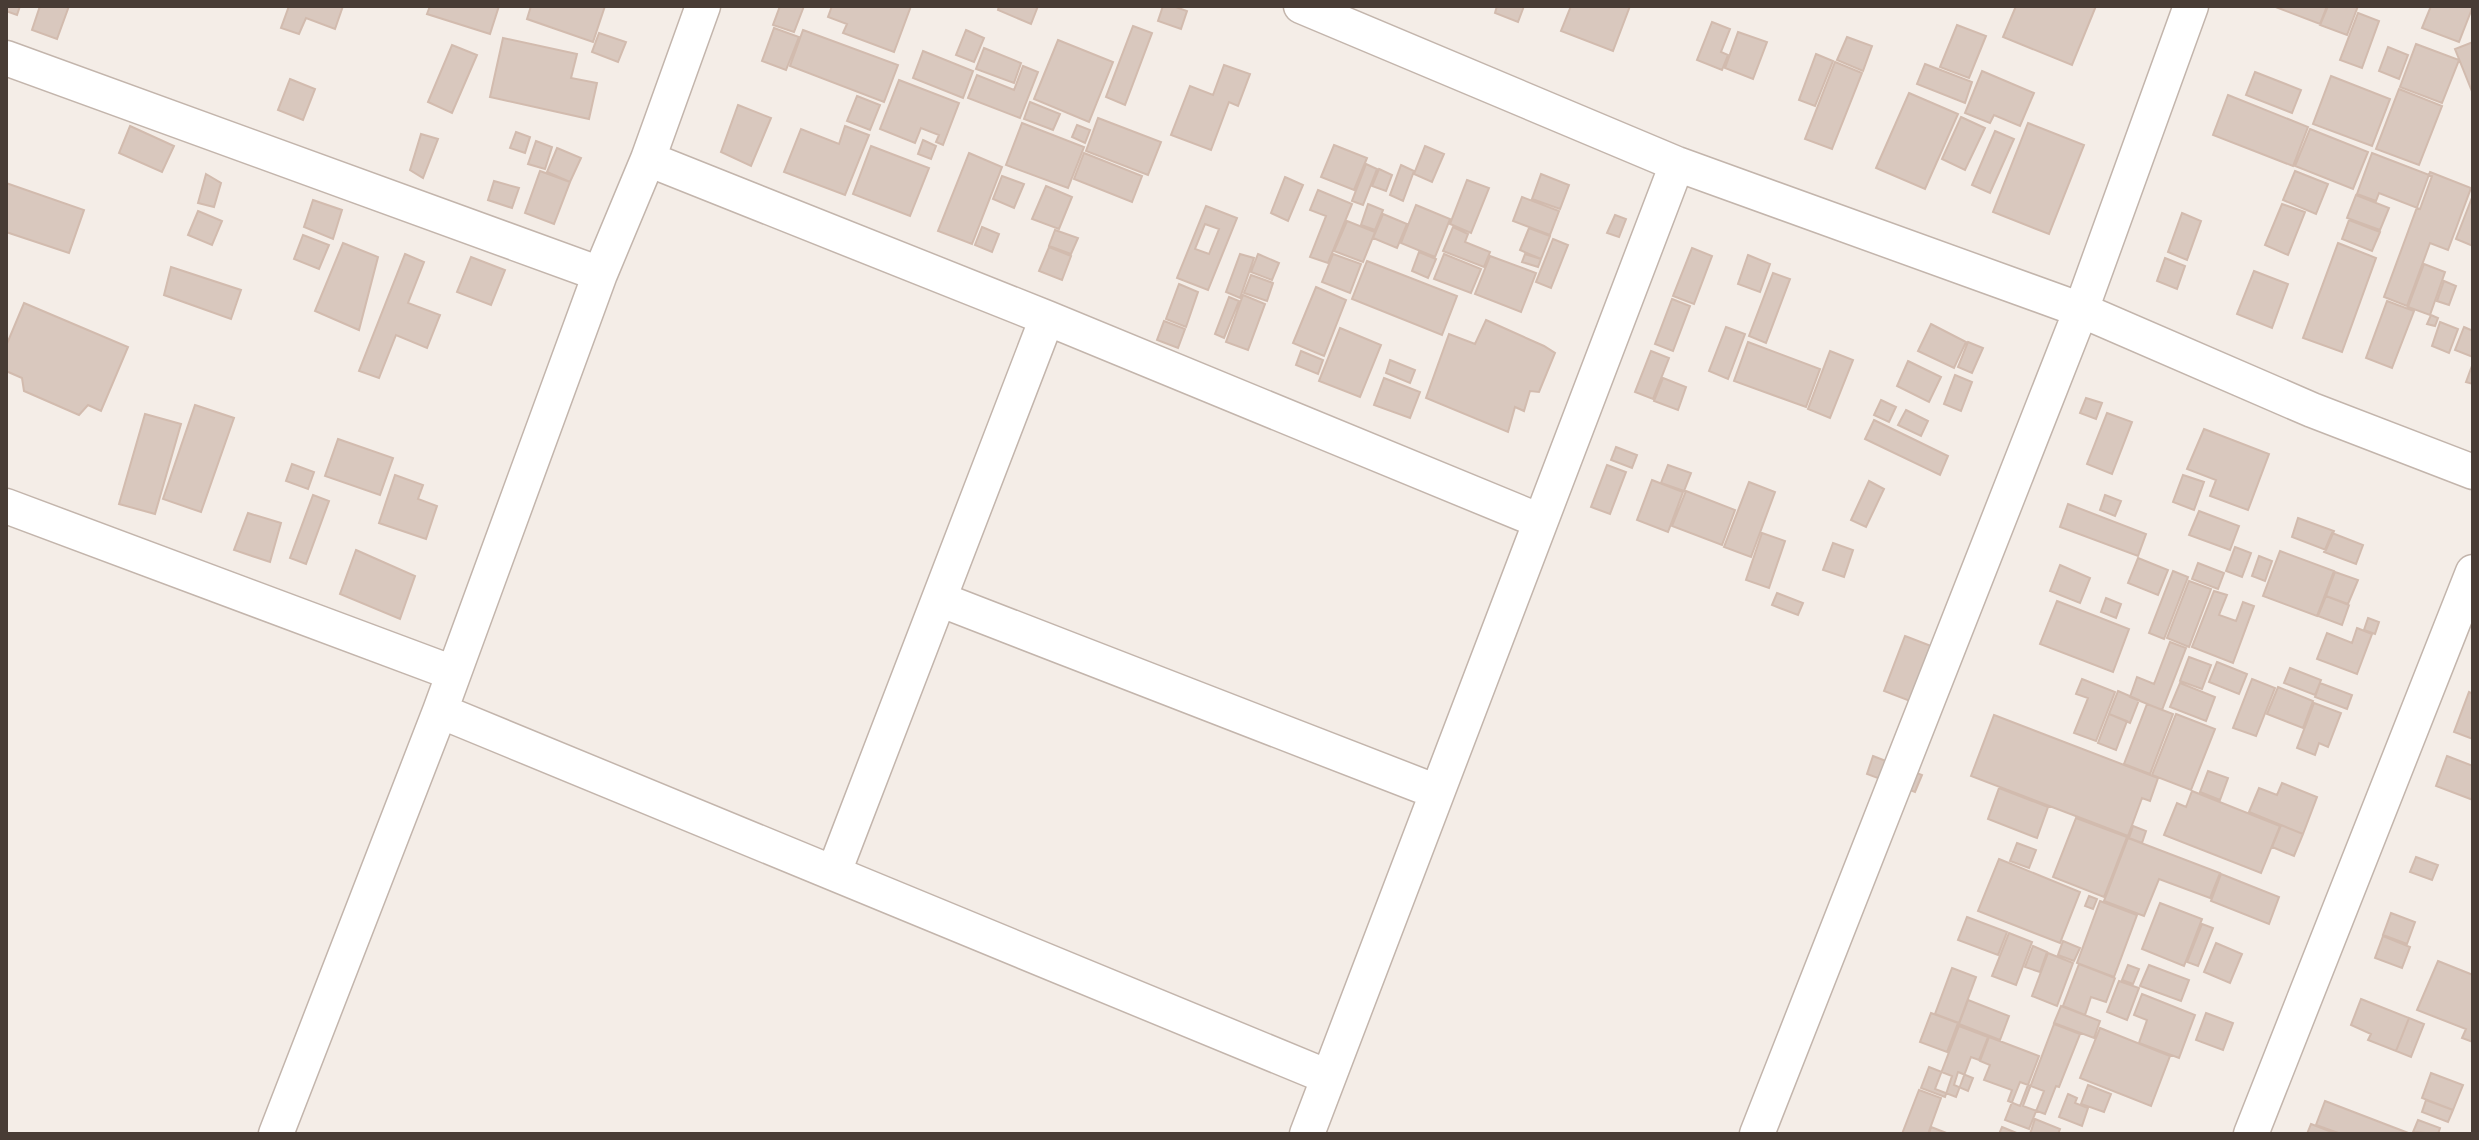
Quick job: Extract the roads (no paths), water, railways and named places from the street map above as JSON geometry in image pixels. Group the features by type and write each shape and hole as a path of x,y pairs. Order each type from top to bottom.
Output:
{"street":[{"path":"285,1131 600,274 648,159 703,6"},
{"path":"1301,6 1677,164 2081,310 2312,410 2473,472"},
{"path":"1757,1134 2081,310 2191,6"},
{"path":"6,58 600,274"},
{"path":"648,159 1047,318 1540,521"},
{"path":"1307,1134 1677,164"},
{"path":"834,872 1047,318"},
{"path":"6,506 453,673"},
{"path":"2251,1134 2473,572"},
{"path":"939,599 1437,792"},
{"path":"440,711 1328,1077"}]}
